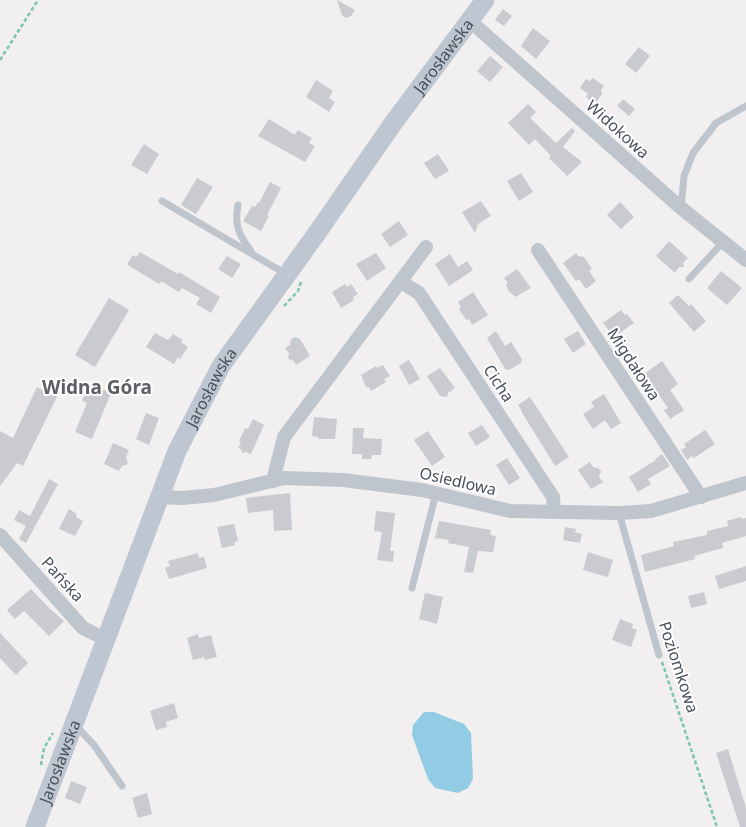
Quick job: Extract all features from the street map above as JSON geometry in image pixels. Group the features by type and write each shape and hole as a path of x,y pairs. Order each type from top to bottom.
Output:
{"main road":[{"name":"Jarosławska","path":"35,827 177,451 221,366 476,7"}],"street":[{"name":"Widokowa","path":"476,7 680,208 746,260"},
{"path":"273,481 284,436 426,247"},
{"name":"Migdałowa","path":"538,250 700,497"},
{"name":"Cicha","path":"401,282 419,293 553,497 554,512"},
{"name":"Osiedlowa","path":"161,497 182,498 214,495 284,478 343,480 422,490 510,511 619,513 651,511 746,483"},
{"name":"Pańska","path":"0,536 83,628 105,639"}],"lane":[{"path":"680,208 684,176 693,153 716,123 746,106"},
{"path":"162,201 286,274"},
{"path":"238,205 235,220 242,239 253,254"},
{"path":"689,279 723,242"},
{"path":"412,588 436,493"},
{"name":"Poziomkowa","path":"619,513 659,655"},
{"path":"74,724 94,745 122,786"}],"path":[{"path":"0,60 38,0"},
{"name":"Poziomkowa","path":"659,655 717,827"}],"water":[{"path":"424,712 434,712 464,724 471,733 473,779 468,788 458,793 435,788 428,779 412,735 413,725"}],"building":[{"path":"337,0 355,10 351,16 346,18 342,15"},
{"path":"503,9 512,16 504,26 495,20"},
{"path":"533,28 550,41 536,59 521,46"},
{"path":"639,47 650,56 636,73 625,64"},
{"path":"490,56 503,67 490,82 477,71"},
{"path":"593,78 604,86 601,90 602,94 595,104 586,97 588,94 580,88 586,79 590,81"},
{"path":"316,80 333,91 329,98 335,102 329,112 306,97"},
{"path":"623,99 635,109 629,116 617,106"},
{"path":"528,104 536,112 530,118 556,143 572,128 575,131 563,147 582,162 567,176 549,158 551,156 535,139 529,145 508,123"},
{"path":"269,119 295,135 298,130 312,138 309,143 315,146 305,162 258,136"},
{"path":"144,144 159,154 147,174 131,165"},
{"path":"438,154 449,171 435,179 424,163"},
{"path":"521,173 533,192 519,201 507,181"},
{"path":"197,178 213,187 196,214 181,205"},
{"path":"270,182 281,188 261,231 243,221 252,206 255,207 259,203"},
{"path":"481,201 491,216 478,224 475,233 462,212"},
{"path":"620,202 634,217 621,229 607,215"},
{"path":"399,221 408,235 390,247 381,234"},
{"path":"669,241 688,258 683,263 684,267 679,267 675,273 656,256"},
{"path":"140,252 178,274 179,272 220,297 211,313 196,304 200,298 182,288 179,292 161,281 159,284 127,264 133,255 136,257"},
{"path":"376,253 386,268 367,281 356,264"},
{"path":"576,253 578,256 584,257 592,269 589,271 596,281 586,289 579,279 576,281 563,263"},
{"path":"450,254 458,267 467,261 473,270 449,286 435,264"},
{"path":"227,256 241,264 232,278 218,269"},
{"path":"517,269 531,288 515,297 508,290 506,284 508,283 504,278"},
{"path":"721,271 742,288 727,305 707,288"},
{"path":"345,284 347,287 351,284 358,294 353,297 354,300 341,308 332,292"},
{"path":"473,292 488,315 472,325 469,319 466,320 459,309 461,308 458,302"},
{"path":"678,295 689,306 691,304 706,321 694,332 669,303"},
{"path":"109,298 129,310 95,367 75,355"},
{"path":"621,310 634,323 614,337 603,323"},
{"path":"496,331 505,346 511,342 522,359 521,363 509,370 505,369 487,338"},
{"path":"578,331 586,344 573,353 564,339"},
{"path":"155,333 168,340 173,334 183,340 181,342 188,347 174,364 146,347"},
{"path":"295,337 300,339 310,356 296,365 293,360 288,359 289,353 285,348 290,345 291,339"},
{"path":"409,360 420,379 409,385 399,366"},
{"path":"662,361 678,384 670,390 684,410 670,419 664,410 668,408 644,374"},
{"path":"383,365 390,376 384,379 386,382 371,391 369,387 366,387 361,375 376,366 377,368"},
{"path":"440,368 455,388 448,393 447,397 440,396 427,376"},
{"path":"89,384 111,393 92,439 75,432 87,403 82,401"},
{"path":"37,387 57,397 23,466 17,463 0,486 0,431 13,438"},
{"path":"604,394 621,423 611,429 605,420 593,429 583,414 594,407 591,402"},
{"path":"530,397 569,457 555,466 518,405"},
{"path":"146,413 159,418 149,445 136,439"},
{"path":"314,417 337,419 335,439 318,439 318,437 312,436"},
{"path":"253,419 264,425 251,454 242,453 241,449 238,448 241,442 239,441 245,428 248,429"},
{"path":"482,425 490,437 476,446 468,433"},
{"path":"353,428 364,428 363,438 382,439 381,455 372,455 371,459 362,459 362,454 352,454"},
{"path":"705,430 715,444 694,458 692,456 687,460 681,450 686,447 684,444"},
{"path":"428,431 445,457 432,466 414,440"},
{"path":"113,443 129,450 126,457 128,464 122,466 119,471 104,464"},
{"path":"662,454 670,466 648,479 651,484 638,492 629,477"},
{"path":"507,458 520,478 509,485 496,465"},
{"path":"590,462 593,467 601,471 599,477 603,482 591,489 578,470"},
{"path":"49,479 58,484 26,543 19,539 26,526 14,520 19,510 30,516"},
{"path":"290,493 292,530 274,531 273,510 248,513 246,498"},
{"path":"69,509 77,514 76,517 83,521 75,536 59,529"},
{"path":"376,511 395,513 390,551 394,551 393,562 377,560 382,532 374,531"},
{"path":"741,517 742,519 746,518 746,536 722,543 723,548 694,556 695,559 645,572 641,555 674,546 673,542 707,535 707,531 728,526 727,521"},
{"path":"439,521 491,530 490,535 496,536 493,552 478,551 473,573 464,572 469,547 448,543 449,540 435,538"},
{"path":"234,524 238,541 234,542 235,545 222,548 217,527"},
{"path":"565,527 576,529 575,532 582,534 580,543 563,540"},
{"path":"588,552 613,560 608,577 583,570"},
{"path":"198,553 199,558 204,557 207,568 169,579 165,568 170,566 168,561"},
{"path":"746,566 746,581 719,589 715,576"},
{"path":"31,589 64,621 49,636 24,611 15,619 7,610"},
{"path":"704,592 707,604 691,608 688,596"},
{"path":"425,593 443,597 437,624 419,619"},
{"path":"620,619 633,624 632,628 637,630 631,647 612,640"},
{"path":"0,633 28,663 16,675 0,658"},
{"path":"198,634 199,638 211,635 217,657 205,660 204,657 193,660 187,638"},
{"path":"174,703 178,718 166,722 167,727 156,730 150,711"},
{"path":"728,749 746,808 746,827 740,827 716,753"},
{"path":"71,781 87,787 80,804 65,798"},
{"path":"147,793 152,814 138,818 132,798"}],"district":[{"name":"Widna Góra","path":"97,387"}]}
